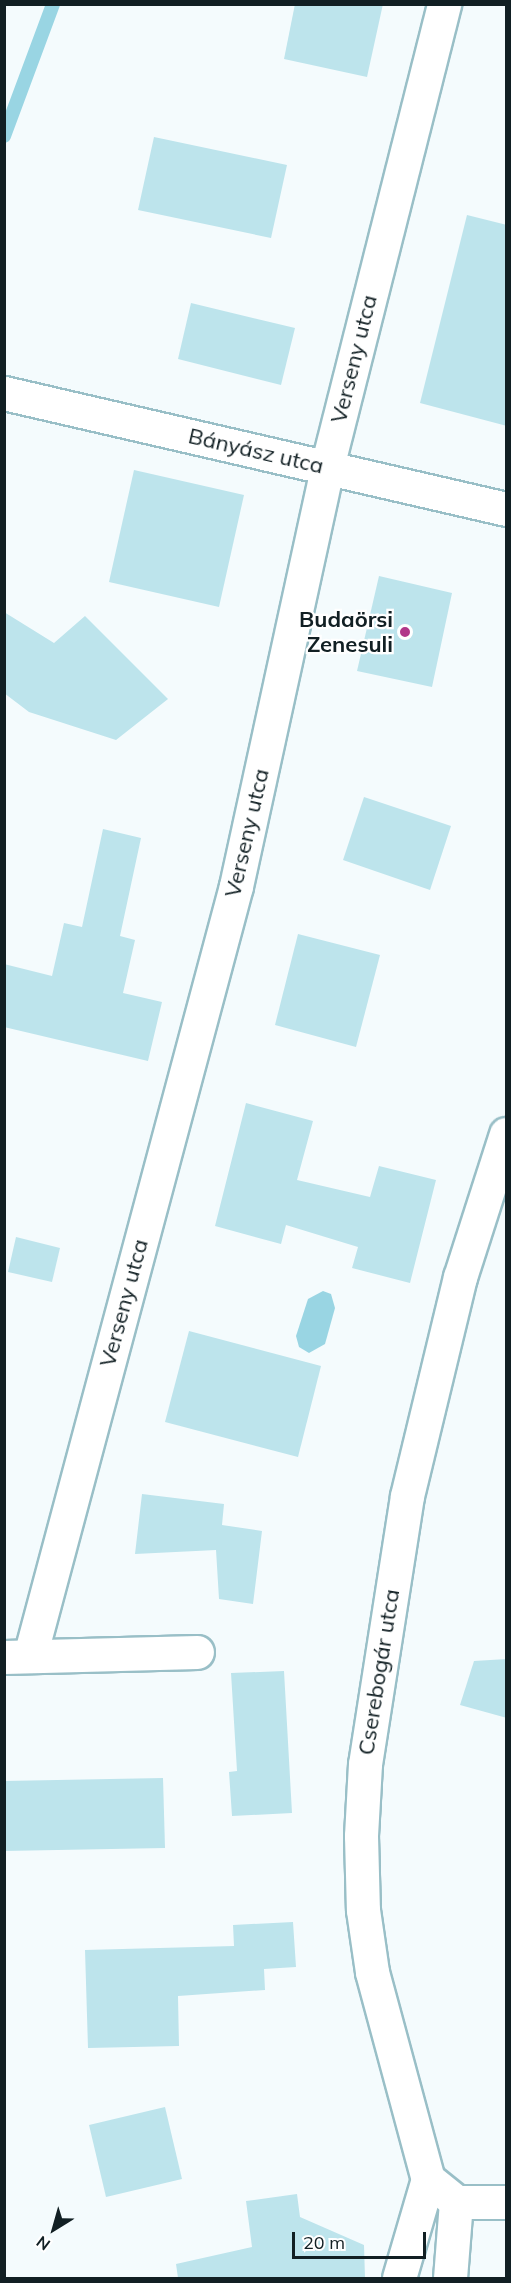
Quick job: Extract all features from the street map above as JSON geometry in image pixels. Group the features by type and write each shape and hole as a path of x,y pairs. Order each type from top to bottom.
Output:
{"street":[{"name":"Verseny utca","path":"197,1652 17,1657 236,886 327,467 444,4"},
{"name":"Bányász utca","path":"4,393 507,509"},
{"name":"Cserebogár utca","path":"428,2179 372,1972 363,1910 364,1764 407,1496 424,1419 483,1194 507,1134"},
{"path":"399,2278 428,2179 456,2202 507,2202"},
{"path":"450,2278 456,2202"}],"water":[{"path":"323,1291 331,1294 335,1308 325,1344 309,1353 299,1347 296,1336 308,1299"}],"building":[{"path":"295,4 383,4 367,77 284,59"},
{"path":"154,137 287,165 271,238 138,210"},
{"path":"467,215 507,225 507,426 420,403"},
{"path":"191,303 295,328 281,385 178,359"},
{"path":"134,470 244,495 219,607 109,582"},
{"name":"Budaörsi Zenesuli","path":"379,576 452,593 432,687 357,671"},
{"path":"4,612 54,643 85,616 168,699 116,740 29,712 4,693"},
{"path":"364,797 451,826 430,890 343,860"},
{"path":"103,829 141,838 120,936 135,940 123,993 162,1002 148,1061 4,1027 4,964 52,976 64,923 82,927"},
{"path":"298,934 380,955 356,1047 275,1025"},
{"path":"246,1103 313,1121 297,1180 370,1197 379,1166 436,1180 410,1283 352,1268 358,1247 286,1225 281,1244 215,1226"},
{"path":"16,1237 60,1248 52,1282 8,1272"},
{"path":"189,1331 321,1366 298,1457 165,1422"},
{"path":"142,1494 224,1504 222,1525 262,1531 253,1604 219,1599 216,1550 135,1554"},
{"path":"507,1659 507,1718 460,1705 474,1661"},
{"path":"284,1671 292,1813 232,1816 229,1772 237,1771 231,1673"},
{"path":"163,1778 165,1848 4,1851 4,1781"},
{"path":"293,1922 296,1967 264,1969 265,1990 178,1996 179,2046 88,2048 85,1950 234,1946 233,1925"},
{"path":"165,2107 182,2179 106,2197 89,2125"},
{"path":"297,2194 300,2217 364,2245 365,2278 178,2278 176,2264 252,2247 246,2201"}],"waterway":[{"path":"4,136 53,4"}],"place":[{"name":"Budaörsi Zenesuli","path":"405,632"}]}
